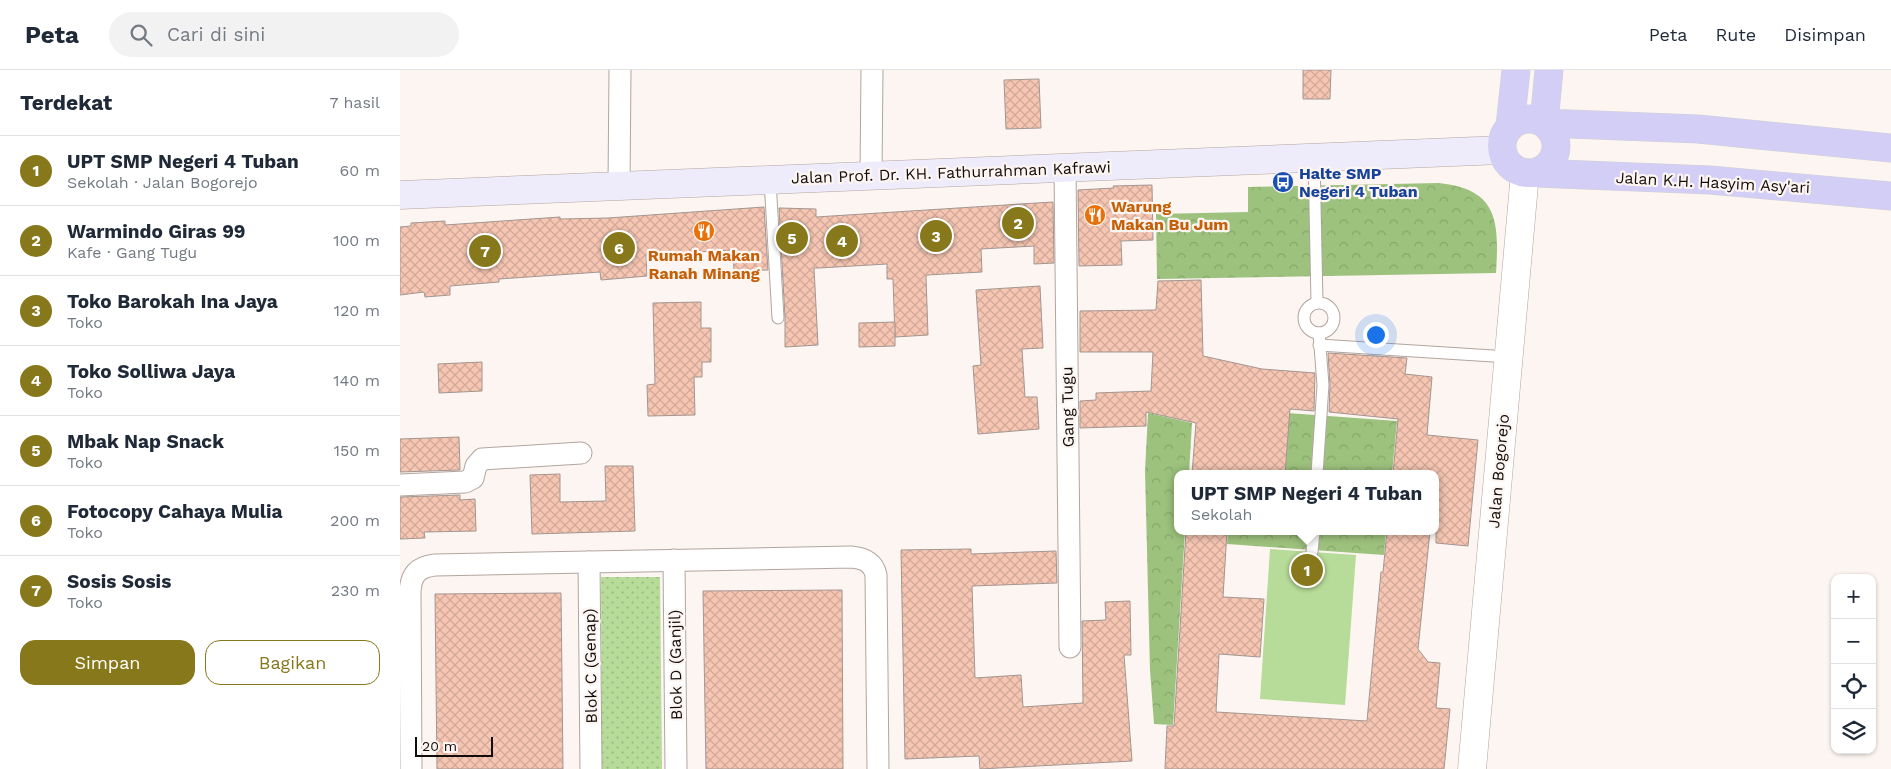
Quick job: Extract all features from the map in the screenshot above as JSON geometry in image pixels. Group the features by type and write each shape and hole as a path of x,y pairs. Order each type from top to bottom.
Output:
{"highway":[{"path":"1506,138 1518,120 1526,118 1536,119 1551,129 1557,146 1555,156 1543,170 1530,173 1516,171 1504,158 1506,138 1516,70"},
{"path":"1544,123 1550,70"},
{"path":"1544,123 1698,129 1891,148"},
{"name":"Jalan K.H. Hasyim Asy'ari","path":"1530,173 1710,180 1891,196"}],"main road":[{"name":"Jalan Prof. Dr. KH. Fathurrahman Kafrawi","path":"400,196 1314,157 1506,138"}],"street":[{"path":"619,186 620,70"},
{"path":"870,176 872,70"},
{"name":"Gang Tugu","path":"1065,167 1070,647"},
{"name":"Jalan Bogorejo","path":"1472,769 1509,357 1530,173"},
{"path":"400,485 465,482 473,478 476,466 482,459 581,454"},
{"path":"411,769 410,592 413,576 419,569 428,566 858,558 867,560 875,570 878,769"},
{"name":"Blok D (Ganjil)","path":"674,560 676,769"},
{"name":"Blok C (Genap)","path":"589,562 591,769"}],"lane":[{"path":"1314,157 1317,302"},
{"path":"770,180 778,318"},
{"path":"1317,470 1323,385 1319,339 1306,326 1304,319 1305,311 1308,307 1317,302 1329,306 1335,317 1330,329 1319,339"},
{"path":"1319,339 1509,357"},
{"path":"1312,552 1314,535"}],"green space":[{"path":"1439,183 1459,187 1474,193 1484,201 1491,212 1497,239 1496,273 1157,279 1156,214 1248,212 1248,187"},
{"path":"1260,411 1397,421 1392,470 1234,470"},
{"path":"1148,413 1192,423 1189,470 1174,470 1174,535 1185,535 1173,725 1154,724 1150,670 1145,471"},
{"path":"1228,535 1386,535 1384,555 1227,544"},
{"path":"1270,549 1356,555 1345,705 1260,699"},
{"path":"601,577 660,577 662,769 602,769"}],"building":[{"path":"1303,70 1331,70 1330,99 1303,99"},
{"path":"1039,79 1041,128 1006,129 1004,80"},
{"path":"1152,185 1153,240 1121,241 1122,265 1079,266 1078,190 1114,188 1113,186"},
{"path":"1053,202 1054,263 1034,264 1034,246 981,249 982,272 927,275 928,335 895,337 893,279 887,279 887,264 814,268 818,345 785,347 779,208 816,209 816,217"},
{"path":"764,207 768,270 734,271 733,250 646,255 647,276 601,280 600,272 499,279 499,282 450,286 450,295 425,297 424,292 400,295 400,227 411,226 411,223 445,221 445,225 560,217 560,219 608,218"},
{"path":"1201,280 1203,356 1262,369 1315,373 1314,411 1290,409 1285,470 1192,470 1196,423 1146,412 1146,426 1080,428 1080,401 1096,400 1096,393 1151,391 1153,352 1080,352 1080,311 1156,310 1158,281"},
{"path":"1040,286 1043,348 1022,349 1025,397 1037,397 1039,429 978,434 973,366 981,365 976,290"},
{"path":"701,302 701,328 711,328 711,362 702,362 702,377 694,377 695,415 648,416 647,385 655,384 653,303"},
{"path":"895,322 895,346 859,347 859,323"},
{"path":"1328,353 1407,358 1405,374 1432,377 1427,435 1478,440 1468,546 1436,543 1436,535 1439,535 1439,470 1393,470 1398,419 1329,412"},
{"path":"482,362 482,391 439,393 438,364"},
{"path":"459,437 460,470 400,472 400,439"},
{"path":"605,466 633,466 635,531 532,534 530,475 560,474 560,502 606,501"},
{"path":"460,495 460,500 475,499 476,531 424,532 425,538 400,539 400,497"},
{"path":"1186,535 1227,535 1223,597 1264,599 1260,657 1219,654 1216,712 1367,721 1381,572 1383,572 1387,535 1430,535 1418,649 1428,662 1440,663 1436,708 1450,709 1444,769 1165,769 1167,726 1174,726"},
{"path":"971,549 971,554 1056,551 1057,583 972,586 975,678 1021,675 1023,707 1083,703 1082,621 1106,620 1105,602 1130,601 1131,655 1124,655 1132,761 980,769 979,756 905,759 901,550"},
{"path":"842,590 843,769 706,769 703,591"},
{"path":"561,593 563,769 437,769 435,594"}],"place":[{"name":"Halte SMP Negeri 4 Tuban","path":"1283,182"},
{"name":"Warung Makan Bu Jum","path":"1095,215"},
{"name":"Warmindo Giras 99","path":"1018,223"},
{"name":"Rumah Makan Ranah Minang","path":"704,231"},
{"name":"Toko Barokah Ina Jaya","path":"936,236"},
{"name":"Mbak Nap Snack","path":"792,238"},
{"name":"Toko Solliwa Jaya","path":"842,241"},
{"name":"Fotocopy Cahaya Mulia","path":"619,248"},
{"name":"Sosis Sosis","path":"485,251"},
{"name":"UPT SMP Negeri 4 Tuban","path":"1307,570"}]}
